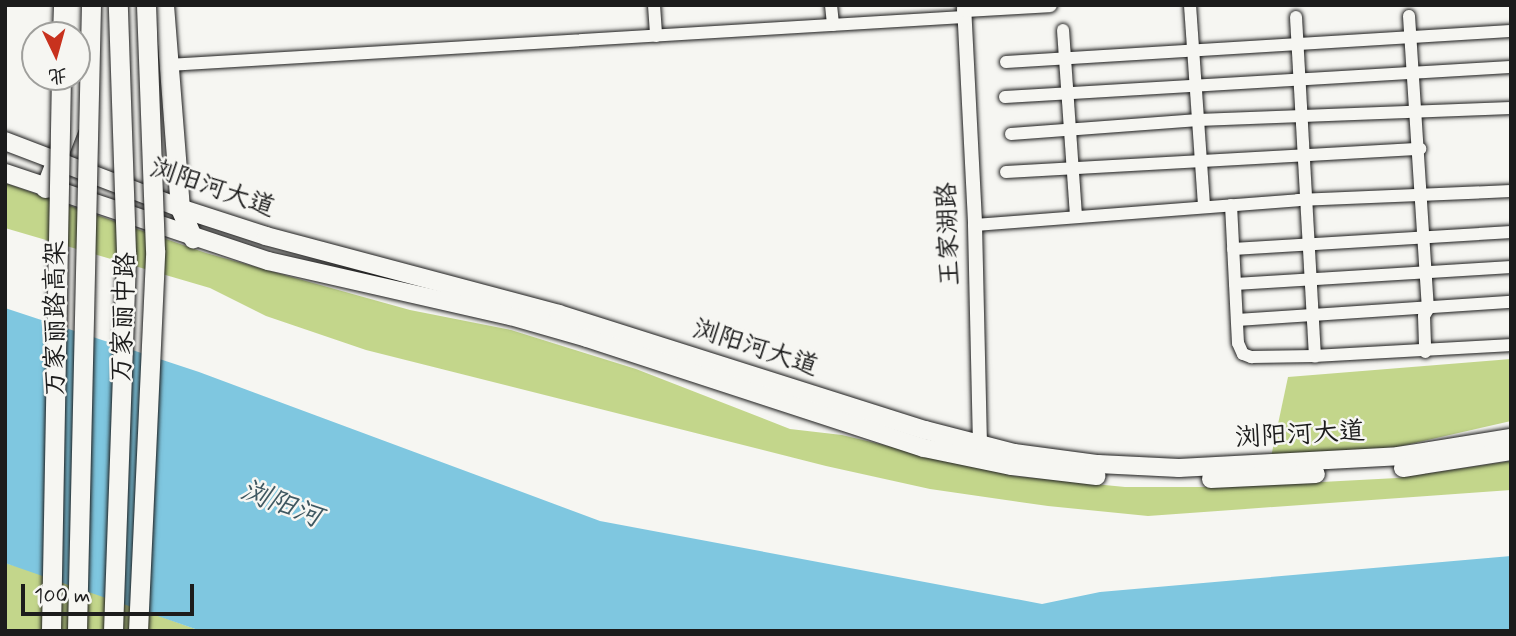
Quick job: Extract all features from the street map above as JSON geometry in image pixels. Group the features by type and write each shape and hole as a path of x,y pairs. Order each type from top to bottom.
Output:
{"main road":[{"name":"万家丽路高架","path":"77,631 90,5"},
{"name":"万家丽中路","path":"113,631 126,251 118,5"},
{"name":"万家丽中路","path":"138,631 155,250 146,5"},
{"path":"164,5 180,208 193,238"},
{"name":"万家丽路高架","path":"51,631 61,91"},
{"path":"45,188 76,109 76,91"},
{"name":"浏阳河大道","path":"5,141 180,208 266,236 559,314 980,453 1100,476 1178,480 1399,468 1511,452"},
{"name":"浏阳河大道","path":"5,173 268,261 524,320 924,448 1098,464 1179,468 1398,456 1511,438"}],"street":[{"path":"654,5 656,36"},
{"path":"831,5 833,25"},
{"path":"168,65 833,25 1050,5"},
{"path":"1190,5 1204,207"},
{"name":"王家湖路","path":"964,11 975,225 980,453"},
{"path":"1409,16 1425,238 1428,309 1424,316 1425,352"},
{"path":"1296,17 1315,356"},
{"path":"1063,30 1076,217"},
{"path":"1006,62 1511,32"},
{"path":"1005,97 1511,67"},
{"path":"1011,134 1198,120 1511,108"},
{"path":"1006,172 1305,153 1420,149"},
{"path":"975,225 1307,200 1423,197 1511,191"},
{"path":"1231,205 1238,343 1243,354 1251,357 1315,356 1425,352 1511,345"},
{"path":"1233,249 1511,232"},
{"path":"1235,285 1511,267"},
{"path":"1237,320 1511,302"}],"green space":[{"path":"5,183 206,253 410,310 511,330 636,369 790,429 842,435 1014,476 1125,487 1227,487 1397,478 1511,461 1511,490 1148,516 1048,506 930,489 826,466 366,350 266,316 210,288 5,228"},
{"path":"1511,359 1511,421 1397,447 1271,457 1288,377"},
{"path":"5,563 36,572 201,631 5,631"}],"water":[{"name":"浏阳河","path":"5,308 199,372 600,521 1042,604 1100,592 1511,556 1511,631 201,631 5,563"}]}
